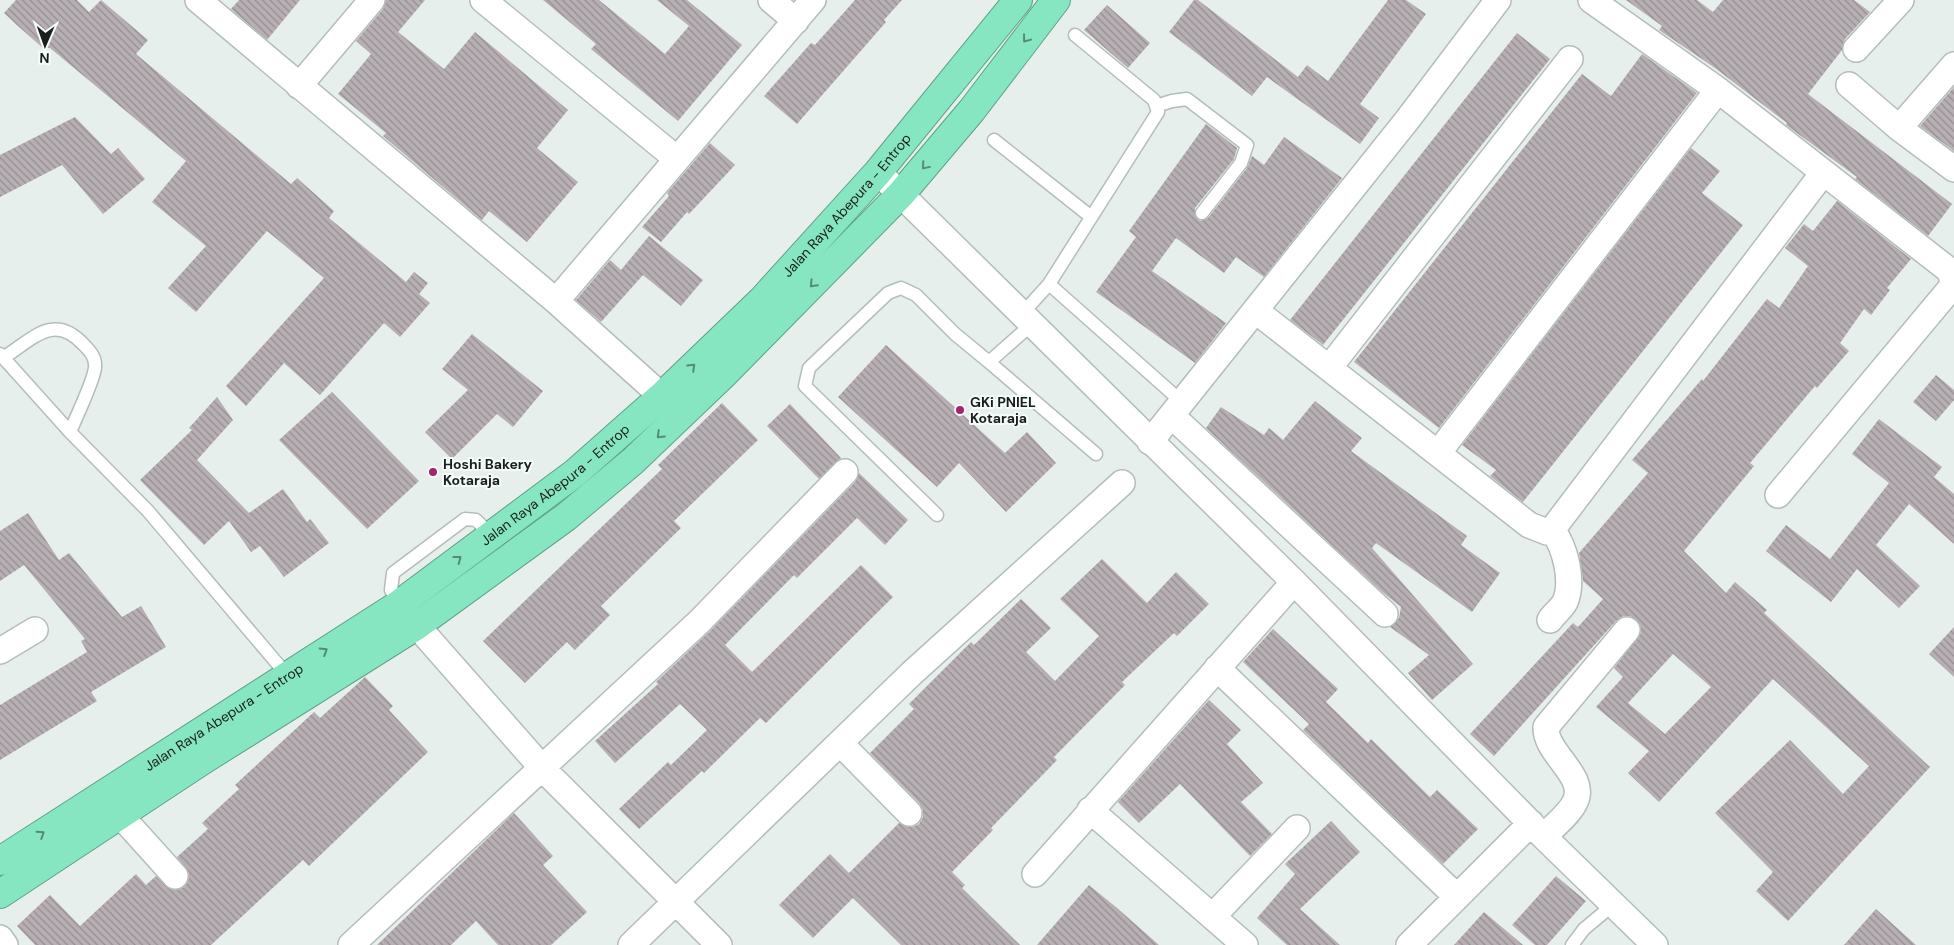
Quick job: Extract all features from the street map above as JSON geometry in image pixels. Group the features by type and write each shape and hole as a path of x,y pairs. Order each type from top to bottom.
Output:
{"highway":[{"name":"Jalan Raya Abepura - Entrop","path":"0,861 398,605 575,472 661,396 762,300 878,172 1018,0"},
{"path":"0,894 416,626 566,517 633,461 722,376 901,194 972,110 1056,0"}],"street":[{"path":"198,0 556,301 682,413"},
{"path":"299,86 372,0"},
{"path":"483,0 677,159"},
{"path":"771,0 796,21"},
{"path":"556,301 814,0"},
{"path":"1150,442 1408,118 1498,0"},
{"path":"1591,0 1718,90 1950,271 1952,283 1950,289 1778,495"},
{"path":"1856,49 1901,0"},
{"path":"1329,368 1570,59"},
{"path":"1899,128 1954,65"},
{"path":"1849,85 1899,128 1954,169"},
{"path":"1438,453 1718,90"},
{"path":"878,172 1294,582 1537,830 1655,945"},
{"path":"1256,311 1529,524 1542,531 1552,530 1823,173"},
{"path":"1177,409 1385,614"},
{"path":"350,945 699,622 845,472"},
{"path":"630,945 912,673 1122,483"},
{"path":"1550,620 1565,602 1568,578 1561,546 1552,530"},
{"path":"1035,874 1294,582"},
{"path":"398,605 543,768 719,945"},
{"path":"0,651 35,630"},
{"path":"1410,945 1457,897 1537,830 1575,803 1578,789 1567,766 1551,748 1546,737 1546,727 1627,630"},
{"path":"1217,668 1457,897"},
{"path":"840,742 909,812"},
{"path":"1090,810 1245,945"},
{"path":"120,815 175,876"},
{"path":"1213,916 1298,828"},
{"path":"0,938 5,945"}],"lane":[{"path":"989,362 1027,320 1090,216 1143,138 1158,112 1154,100 1075,35"},
{"path":"1156,106 1187,99 1247,145 1241,163 1202,213"},
{"path":"994,140 1090,216"},
{"path":"1049,284 1177,409"},
{"path":"937,515 805,386 809,368 888,293 901,288 916,295 954,334 1096,454"},
{"path":"70,432 94,368 94,355 75,334 60,328 49,329 2,356 70,432 148,511 287,675"},
{"path":"1572,945 1584,929 1614,904"}],"building":[{"path":"16,0 77,0 89,12 101,0 148,40 136,54 291,184 297,178 334,211 329,218 406,282 414,272 428,283 419,294 430,303 400,337 384,323 320,395 284,363 246,406 226,386 324,278 267,231 196,312 168,288 206,246 152,202 186,161 50,48 43,48 4,13"},
{"path":"239,0 300,0 267,40 231,9"},
{"path":"386,0 425,0 398,32 444,69 475,32 568,110 537,148 578,182 527,242 489,211 482,220 383,136 386,133 338,94 371,54 356,41 383,9"},
{"path":"543,0 599,0 665,54 689,26 657,0 687,0 742,45 678,121 591,49 596,44"},
{"path":"855,0 902,0 884,20 886,22 797,124 764,96 811,43 815,45"},
{"path":"1194,0 1198,0 1298,77 1307,65 1328,81 1388,0 1406,0 1426,14 1360,104 1379,118 1360,144 1267,77 1252,96 1169,32"},
{"path":"1626,0 1697,0 1713,12 1723,0 1854,0 1870,12 1845,39 1842,50 1808,94 1952,204 1928,236 1855,179 1857,177 1786,125 1787,123 1715,68 1659,30 1662,26"},
{"path":"1107,5 1150,43 1128,68 1084,30"},
{"path":"1517,33 1550,59 1323,345 1290,320"},
{"path":"1642,54 1697,93 1439,428 1354,362 1582,74 1611,96"},
{"path":"1954,87 1954,151 1920,126"},
{"path":"75,117 111,154 118,148 145,179 103,214 62,165 0,197 0,155"},
{"path":"1206,124 1237,148 1234,159 1195,208 1195,216 1200,221 1208,218 1247,168 1252,156 1264,165 1284,137 1342,178 1264,277 1236,257 1224,273 1176,238 1152,271 1226,323 1195,363 1096,292 1136,237 1129,231"},
{"path":"710,143 735,165 689,214 687,212 661,242 642,227 669,196 667,193"},
{"path":"1691,148 1720,171 1702,193 1743,225 1523,502 1490,476 1496,470 1462,445"},
{"path":"1837,201 1911,259 1887,288 1890,290 1871,315 1864,309 1840,343 1849,351 1817,388 1815,386 1750,463 1754,466 1684,551 1726,593 1735,582 1767,610 1764,613 1930,767 1788,921 1756,891 1773,872 1715,813 1790,740 1843,794 1869,766 1773,679 1659,802 1628,773 1649,751 1596,707 1623,677 1614,668 1641,633 1640,625 1630,616 1623,616 1616,621 1494,756 1470,734 1573,623 1578,627 1603,599 1583,581 1579,553 1648,473 1632,460 1702,379 1703,381 1767,299 1779,308 1808,266 1785,248 1804,224 1813,231","holes":["1673,654 1711,687 1665,734 1628,703"]},
{"path":"649,236 703,280 681,306 643,275 601,322 576,300 610,260 621,270"},
{"path":"472,334 543,391 513,427 497,414 452,459 425,432 468,390 442,369"},
{"path":"886,345 1005,453 1027,432 1056,463 1006,512 959,463 937,487 838,397"},
{"path":"1936,375 1954,390 1954,400 1936,421 1913,402"},
{"path":"332,392 419,481 367,529 279,440"},
{"path":"217,397 233,420 197,460 249,513 283,489 307,522 310,519 329,543 284,577 260,546 251,552 229,521 204,545 140,480 192,430 189,428"},
{"path":"1315,401 1362,438 1351,451 1467,536 1461,545 1500,573 1472,612 1376,543 1372,548 1473,664 1432,700 1408,673 1429,655 1390,627 1399,618 1401,607 1381,591 1206,428 1221,407 1264,435 1269,428 1283,440"},
{"path":"722,403 758,440 674,521 681,528 601,606 610,615 575,650 567,642 525,683 483,641 662,469 658,465"},
{"path":"790,404 841,458 819,479 767,426"},
{"path":"1879,419 1942,467 1934,477 1954,494 1954,544 1909,504 1876,545 1920,586 1899,608 1857,569 1831,602 1766,551 1786,525 1830,559 1889,483 1852,454"},
{"path":"859,473 908,520 885,545 857,518 797,578 794,575 725,645 752,672 861,565 893,597 766,723 760,718 704,773 702,771 639,829 619,809 668,762 671,765 707,730 680,704 615,763 595,741 658,684 656,682 709,632 855,482"},
{"path":"28,513 59,560 69,553 122,617 141,606 166,647 91,692 97,701 0,760 0,705 87,652 81,641 85,639 24,565 0,581 0,531"},
{"path":"1102,559 1147,603 1176,572 1209,604 1177,636 1174,633 1122,682 1125,685 1054,757 1057,760 991,828 993,830 952,872 965,885 962,888 1020,945 901,945 853,898 813,938 779,905 830,854 849,873 899,823 912,827 919,824 923,817 923,810 919,803 870,753 914,709 909,704 971,642 974,645 1021,599 1051,628 1026,652 1055,681 1099,636 1060,599"},
{"path":"1954,627 1954,677 1929,654"},
{"path":"1273,629 1338,689 1326,702 1368,743 1371,739 1430,797 1437,790 1478,829 1443,864 1303,730 1309,724 1243,662"},
{"path":"365,677 393,706 389,710 428,752 309,866 303,860 211,945 35,945 17,926 50,895 80,926 136,874 146,885 156,876 170,889 178,890 184,887 188,881 189,873 177,857 208,829 202,823 239,789 235,785 314,712 320,718"},
{"path":"1209,700 1241,730 1227,744 1263,783 1241,802 1272,834 1250,856 1180,784 1139,823 1118,802"},
{"path":"514,813 553,856 543,865 587,912 551,945 498,945 476,921 451,945 377,945"},
{"path":"1331,821 1360,852 1300,909 1340,945 1287,945 1257,918 1295,874 1285,864"},
{"path":"1556,876 1586,901 1547,945 1535,945 1512,925"},
{"path":"1089,885 1117,908 1159,945 1037,945"},
{"path":"1876,909 1916,945 1844,945"},
{"path":"1484,912 1523,945 1454,945"}],"place":[{"name":"GKi PNIEL Kotaraja","path":"960,410"},
{"name":"Hoshi Bakery Kotaraja","path":"433,472"}]}
